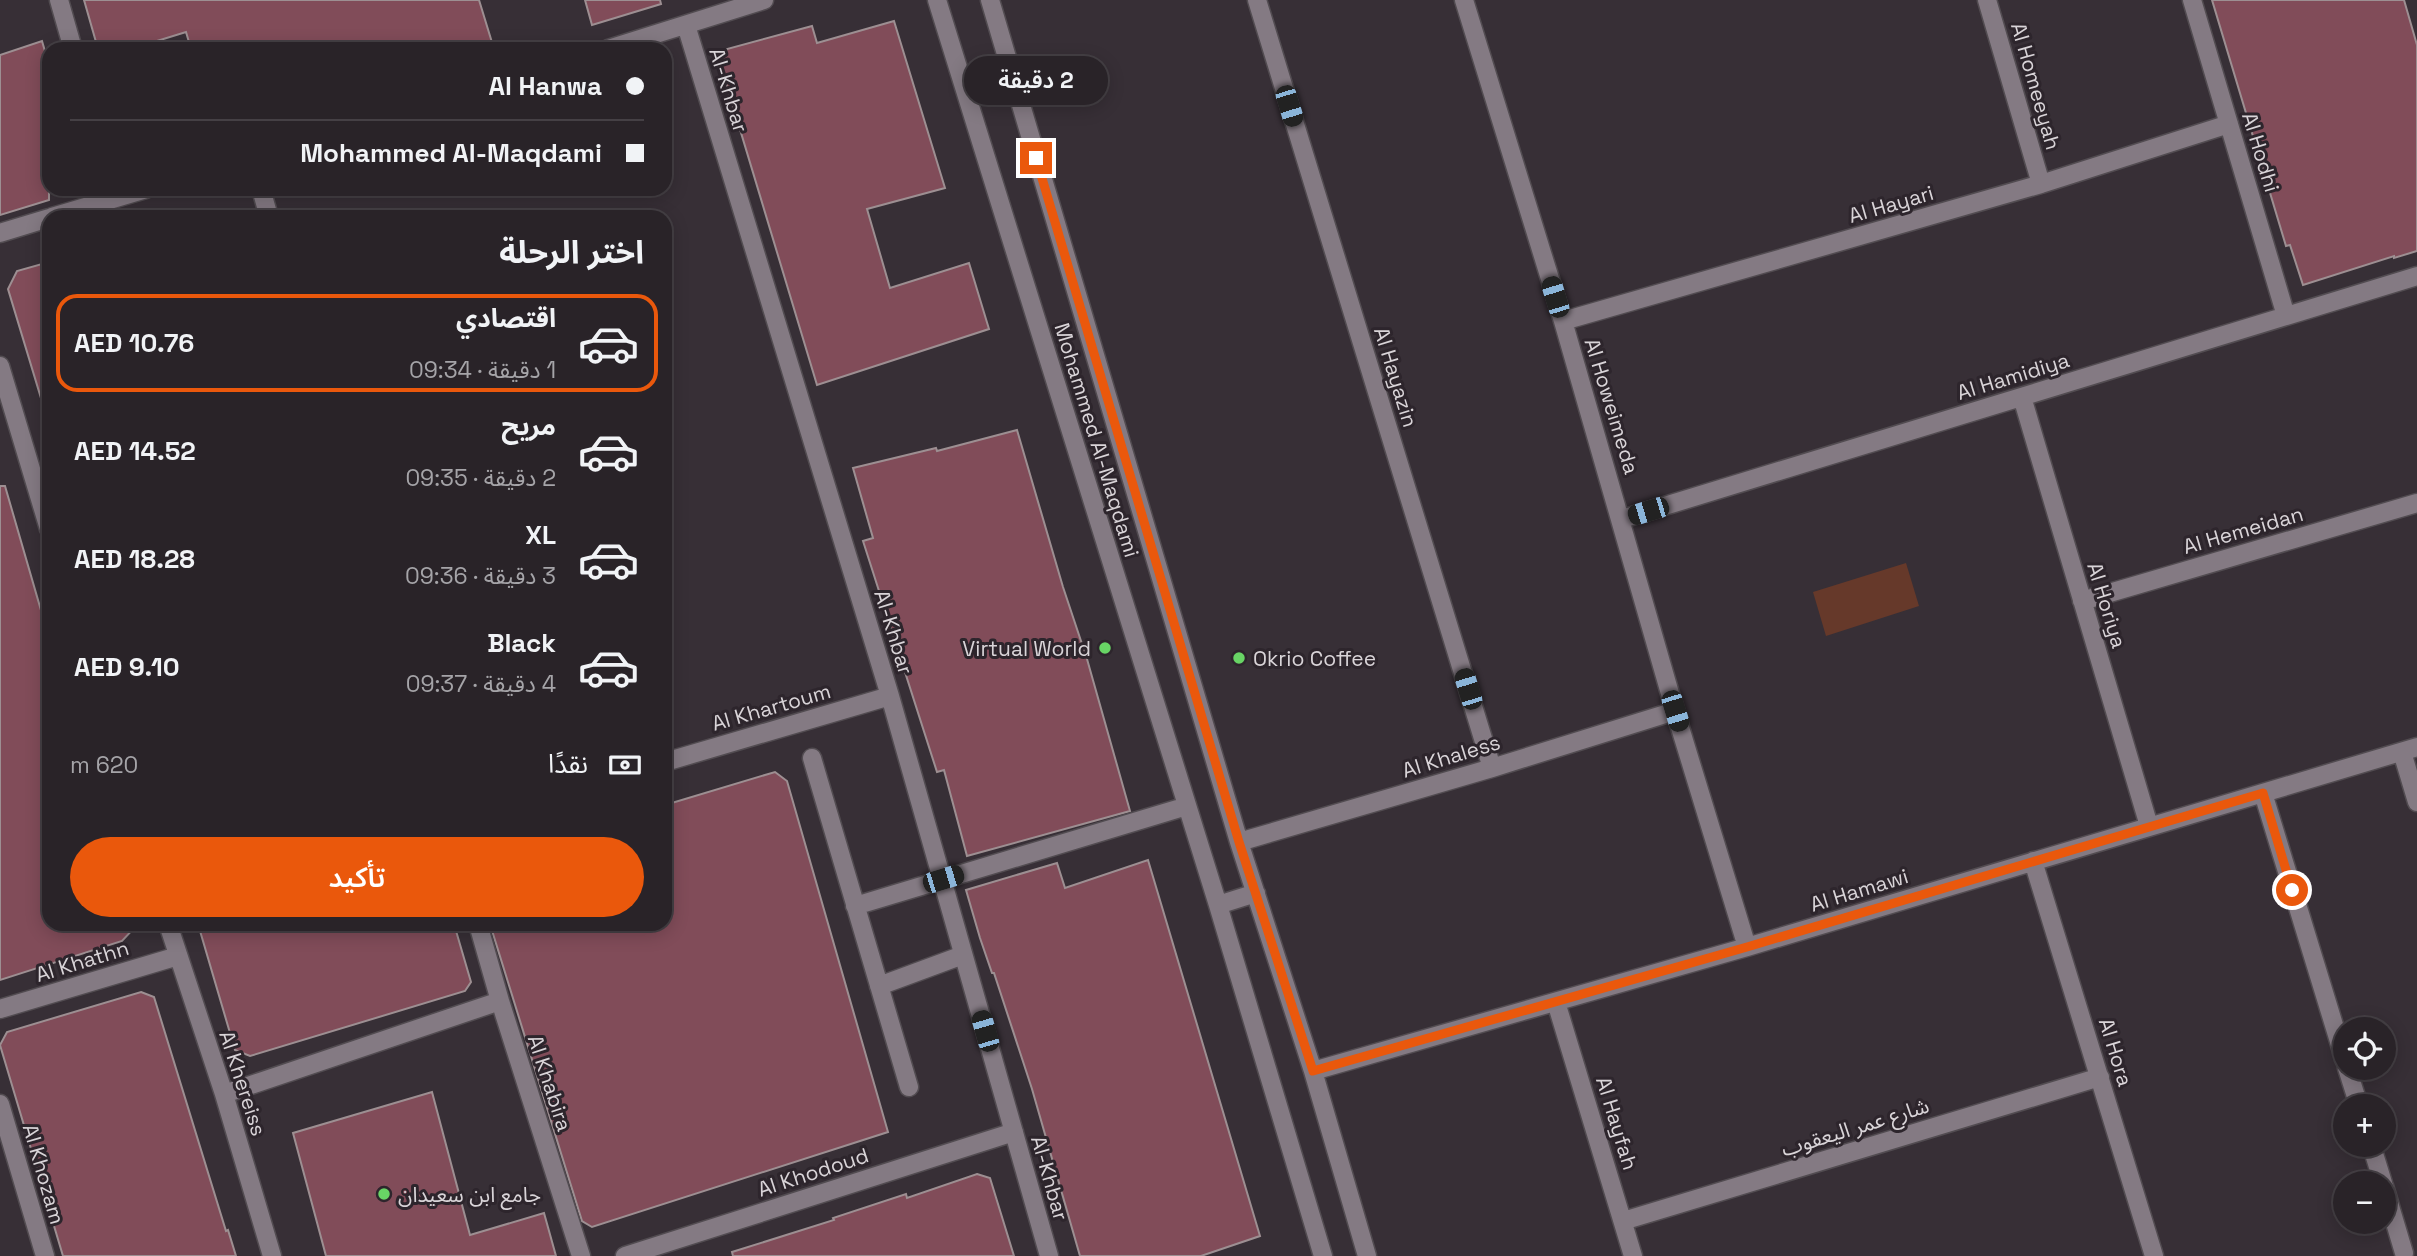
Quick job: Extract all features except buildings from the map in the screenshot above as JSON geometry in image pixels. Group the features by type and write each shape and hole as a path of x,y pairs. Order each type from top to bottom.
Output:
{"street":[{"path":"59,0 71,42"},
{"path":"630,42 764,0"},
{"name":"Mohammed Al-Maqdami","path":"937,0 1218,905 1323,1256"},
{"name":"Mohammed Al-Maqdami","path":"990,0 1239,842 1313,1071 1367,1256"},
{"name":"Al Hayazin","path":"1257,0 1492,768"},
{"name":"Al Howeimeda","path":"1464,0 1563,321 1675,711 1747,947"},
{"name":"Al Homeeyah","path":"1987,0 2042,184"},
{"name":"Al Hodhi","path":"2192,0 2286,316"},
{"name":"Al-Khbar","path":"685,24 890,696 1049,1256"},
{"name":"Al Hayari","path":"1563,321 2042,184 2229,124"},
{"path":"69,210 106,196"},
{"path":"0,233 42,220"},
{"name":"Al Hamidiya","path":"1622,519 2417,276"},
{"path":"0,366 42,505"},
{"name":"Al Horiya","path":"2022,397 2149,826"},
{"name":"Al Hemeidan","path":"2082,601 2417,503"},
{"name":"Al Khartoum","path":"672,760 890,696"},
{"name":"Al Khaless","path":"1239,842 1675,711"},
{"path":"2409,750 2417,802"},
{"name":"Al Hamawi","path":"1313,1071 1747,947 2409,750"},
{"path":"812,758 909,1087"},
{"path":"2263,793 2333,1021"},
{"path":"855,905 1187,806"},
{"name":"Al Hora","path":"2033,861 2154,1256"},
{"path":"1218,905 1255,893"},
{"name":"Al Khereiss","path":"170,931 272,1256"},
{"name":"Al Khabira","path":"480,931 582,1256"},
{"path":"879,986 963,955"},
{"name":"Al Khathn","path":"0,1009 178,956"},
{"path":"223,1094 500,1001"},
{"name":"Al Hayfah","path":"1556,1002 1633,1256"},
{"name":"شارع عمر اليعقوب","path":"1623,1221 2100,1077"},
{"name":"Al Khozam","path":"0,1104 45,1256"},
{"name":"Al Khodoud","path":"625,1256 1014,1132"},
{"path":"2396,1225 2405,1253"}],"shaded area":[{"path":"1906,563 1919,606 1826,636 1813,592"}],"place":[{"name":"Virtual World","path":"1105,648"},
{"name":"Okrio Coffee","path":"1239,658"},
{"name":"جامع ابن سعيدان","path":"384,1194"}],"route":[{"path":"1036,158 1239,842 1313,1071 1747,947 2263,793 2292,890"}]}
